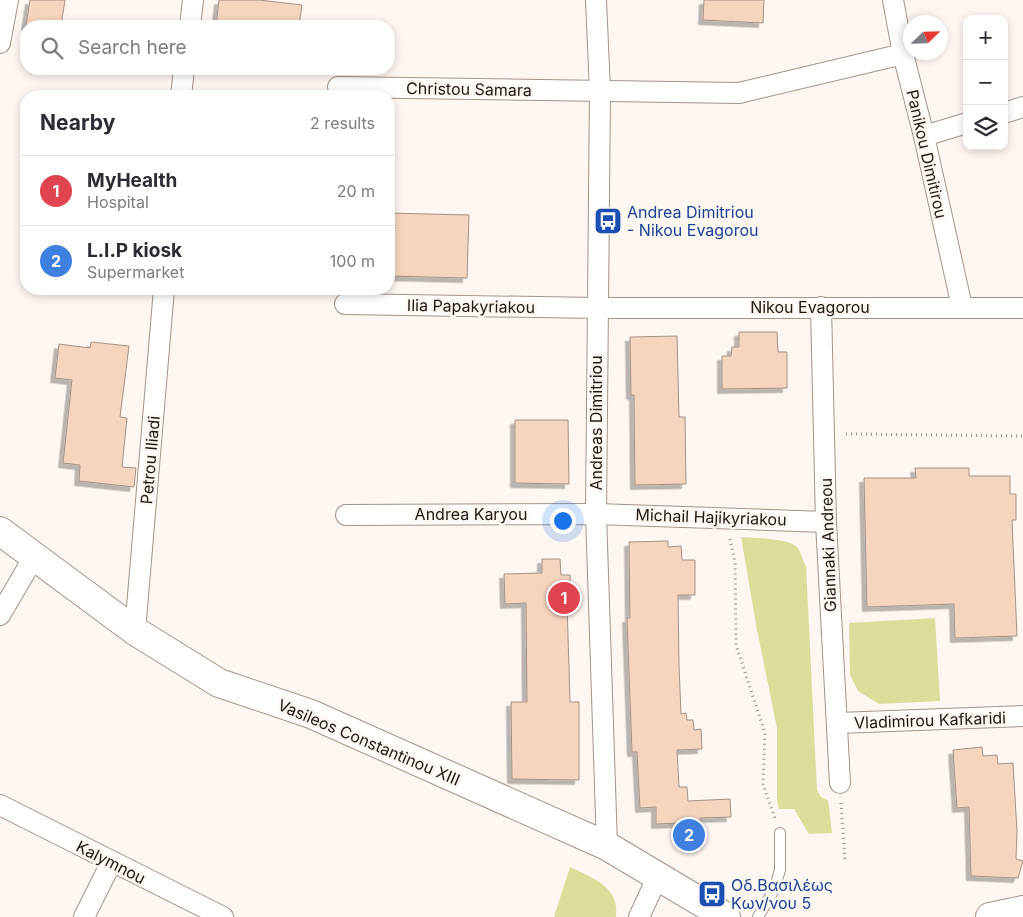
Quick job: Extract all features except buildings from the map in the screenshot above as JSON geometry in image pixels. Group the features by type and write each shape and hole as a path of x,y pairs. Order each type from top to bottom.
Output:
{"street":[{"path":"0,43 8,0"},
{"path":"191,20 193,0"},
{"name":"Andreas Dimitriou","path":"596,0 600,91 596,308 596,514 607,846"},
{"name":"Panikou Dimitirou","path":"894,0 903,54"},
{"name":"Christou Samara","path":"338,87 740,92 903,54"},
{"name":"Panikou Dimitirou","path":"905,60 924,136 962,308"},
{"path":"182,90 183,75"},
{"path":"1008,112 1023,107"},
{"path":"924,136 963,124"},
{"name":"Petrou Iliadi","path":"136,631 164,295"},
{"name":"Ilia Papakyriakou","path":"345,304 596,308"},
{"name":"Giannaki Andreou","path":"821,307 826,522 840,782"},
{"name":"Nikou Evagorou","path":"596,308 1023,308"},
{"name":"Andrea Karyou","path":"346,515 596,514"},
{"name":"Michail Hajikyriakou","path":"596,514 726,517 826,522"},
{"name":"Vasileos Constantinou XIII","path":"0,531 136,631 220,683 311,714 607,846 726,917"},
{"path":"0,614 34,557"},
{"name":"Vladimirou Kafkaridi","path":"838,724 1023,716"},
{"name":"Kalymnou","path":"0,804 111,863 222,917"},
{"path":"84,917 111,863"},
{"path":"639,917 658,876"},
{"path":"990,917 1023,910"}],"lane":[{"path":"758,917 774,890 780,870 780,833"}],"path":[{"path":"825,434 1023,436"},
{"path":"726,517 735,562 736,645 765,733 763,785 780,833"},
{"path":"840,782 845,860"}],"green space":[{"path":"741,537 771,539 793,544 797,547 806,566 817,790 821,797 828,800 832,833 809,834 794,809 779,809 777,800 777,728 757,630"},
{"path":"935,618 940,701 879,704 858,691 850,675 849,623"},
{"path":"570,867 596,880 609,891 614,898 616,917 554,917"}],"place":[{"name":"Andrea Dimitriou - Nikou Evagorou","path":"608,221"},
{"name":"MyHealth","path":"564,598"},
{"name":"L.I.P kiosk","path":"689,835"},
{"name":"Οδ.Βασιλέως Κων/νου 5","path":"712,894"}]}
